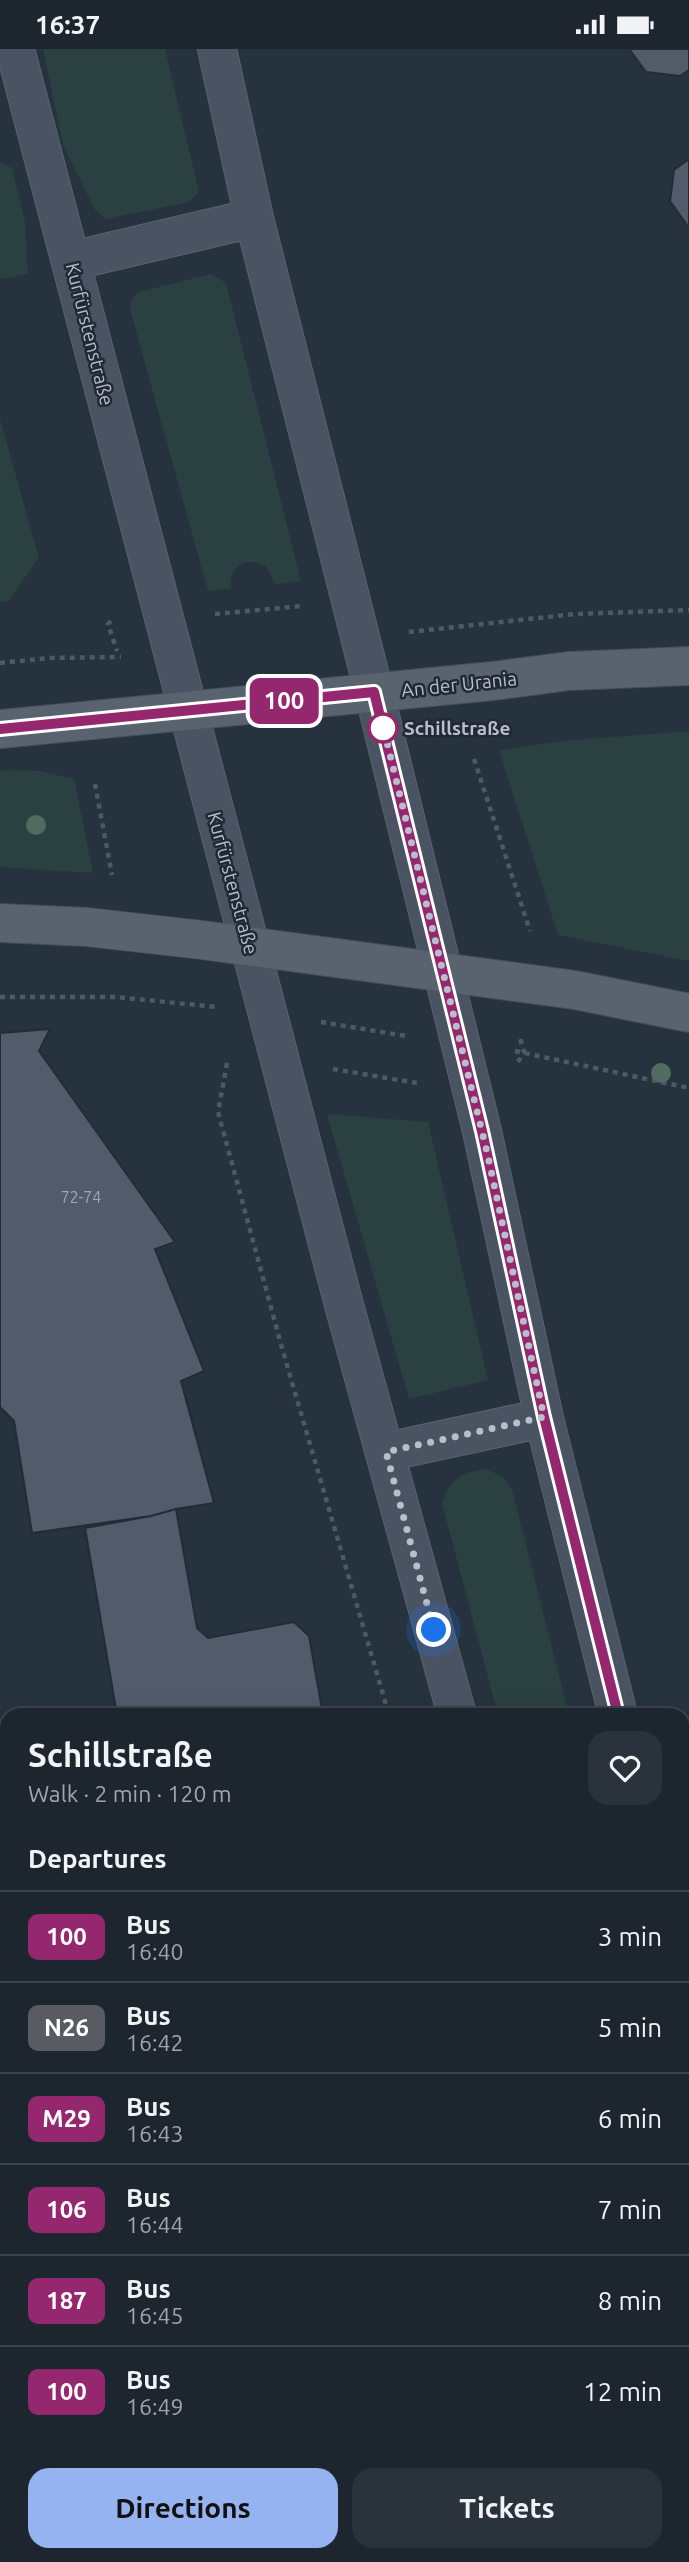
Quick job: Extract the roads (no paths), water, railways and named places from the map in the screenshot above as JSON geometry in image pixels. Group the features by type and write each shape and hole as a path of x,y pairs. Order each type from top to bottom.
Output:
{"main road":[{"name":"Kurfürstenstraße","path":"15,49 344,1305 455,1708"},
{"path":"217,49 254,218 461,1045 544,1417 616,1708"},
{"path":"71,261 254,218"},
{"name":"An der Urania","path":"187,711 569,671 689,666"},
{"path":"0,729 187,711"},
{"path":"0,923 87,927 443,972 575,990 689,1013"},
{"path":"386,1452 544,1417"}],"place":[{"name":"Schillstraße","path":"383,728"}]}
